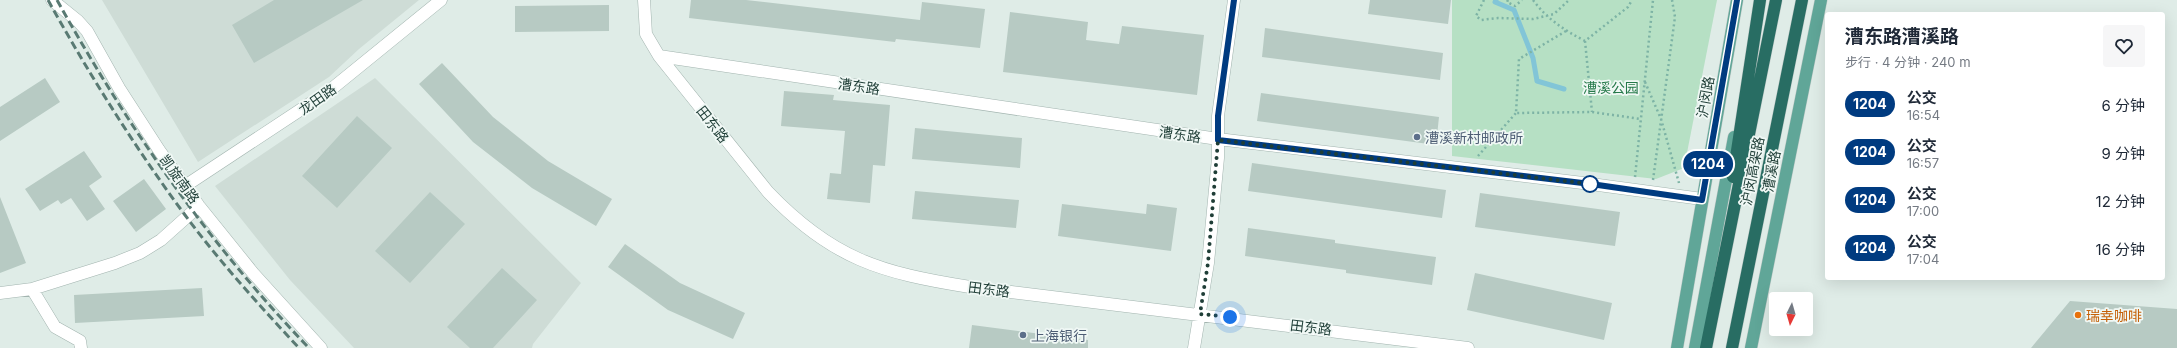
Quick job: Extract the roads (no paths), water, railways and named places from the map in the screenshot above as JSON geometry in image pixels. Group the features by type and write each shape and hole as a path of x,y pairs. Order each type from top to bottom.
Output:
{"highway":[{"path":"1706,348 1759,0"},
{"name":"沪闵高架路","path":"1706,348 1776,0"},
{"name":"沪闵高架路","path":"1732,348 1802,0"}],"main road":[{"name":"沪闵路","path":"1702,200 1737,0"},
{"path":"1695,348 1759,0"},
{"name":"漕溪路","path":"1751,348 1821,0"},
{"path":"1677,348 1702,200"}],"street":[{"name":"凯旋南路","path":"52,0 78,20 87,31 119,88 199,206 253,273 322,348"},
{"name":"龙田路","path":"185,186 329,91 441,0"},
{"name":"田东路","path":"644,0 646,34 659,56 768,192 787,212 814,235 846,254 885,270 925,280 970,287 1468,348"},
{"path":"1194,348 1208,263 1218,140 1218,116 1234,0"},
{"name":"漕东路","path":"659,56 1218,140 1467,169 1702,200"},
{"path":"0,293 32,289 115,263 140,253 161,240 199,206"},
{"path":"32,289 55,327 80,341 81,348"}],"waterway":[{"path":"1496,0 1495,2 1514,10 1533,58 1537,81 1564,89"}],"railway":[{"path":"48,0 113,109 166,189 225,266 299,348"},
{"path":"57,0 112,93 172,182 237,267 309,348"}],"place":[{"name":"漕溪新村邮政所","path":"1417,137"},
{"name":"瑞幸咖啡","path":"2078,315"},
{"name":"上海银行","path":"1023,335"}],"park label":[{"name":"漕溪公园","path":"1611,87"}]}
